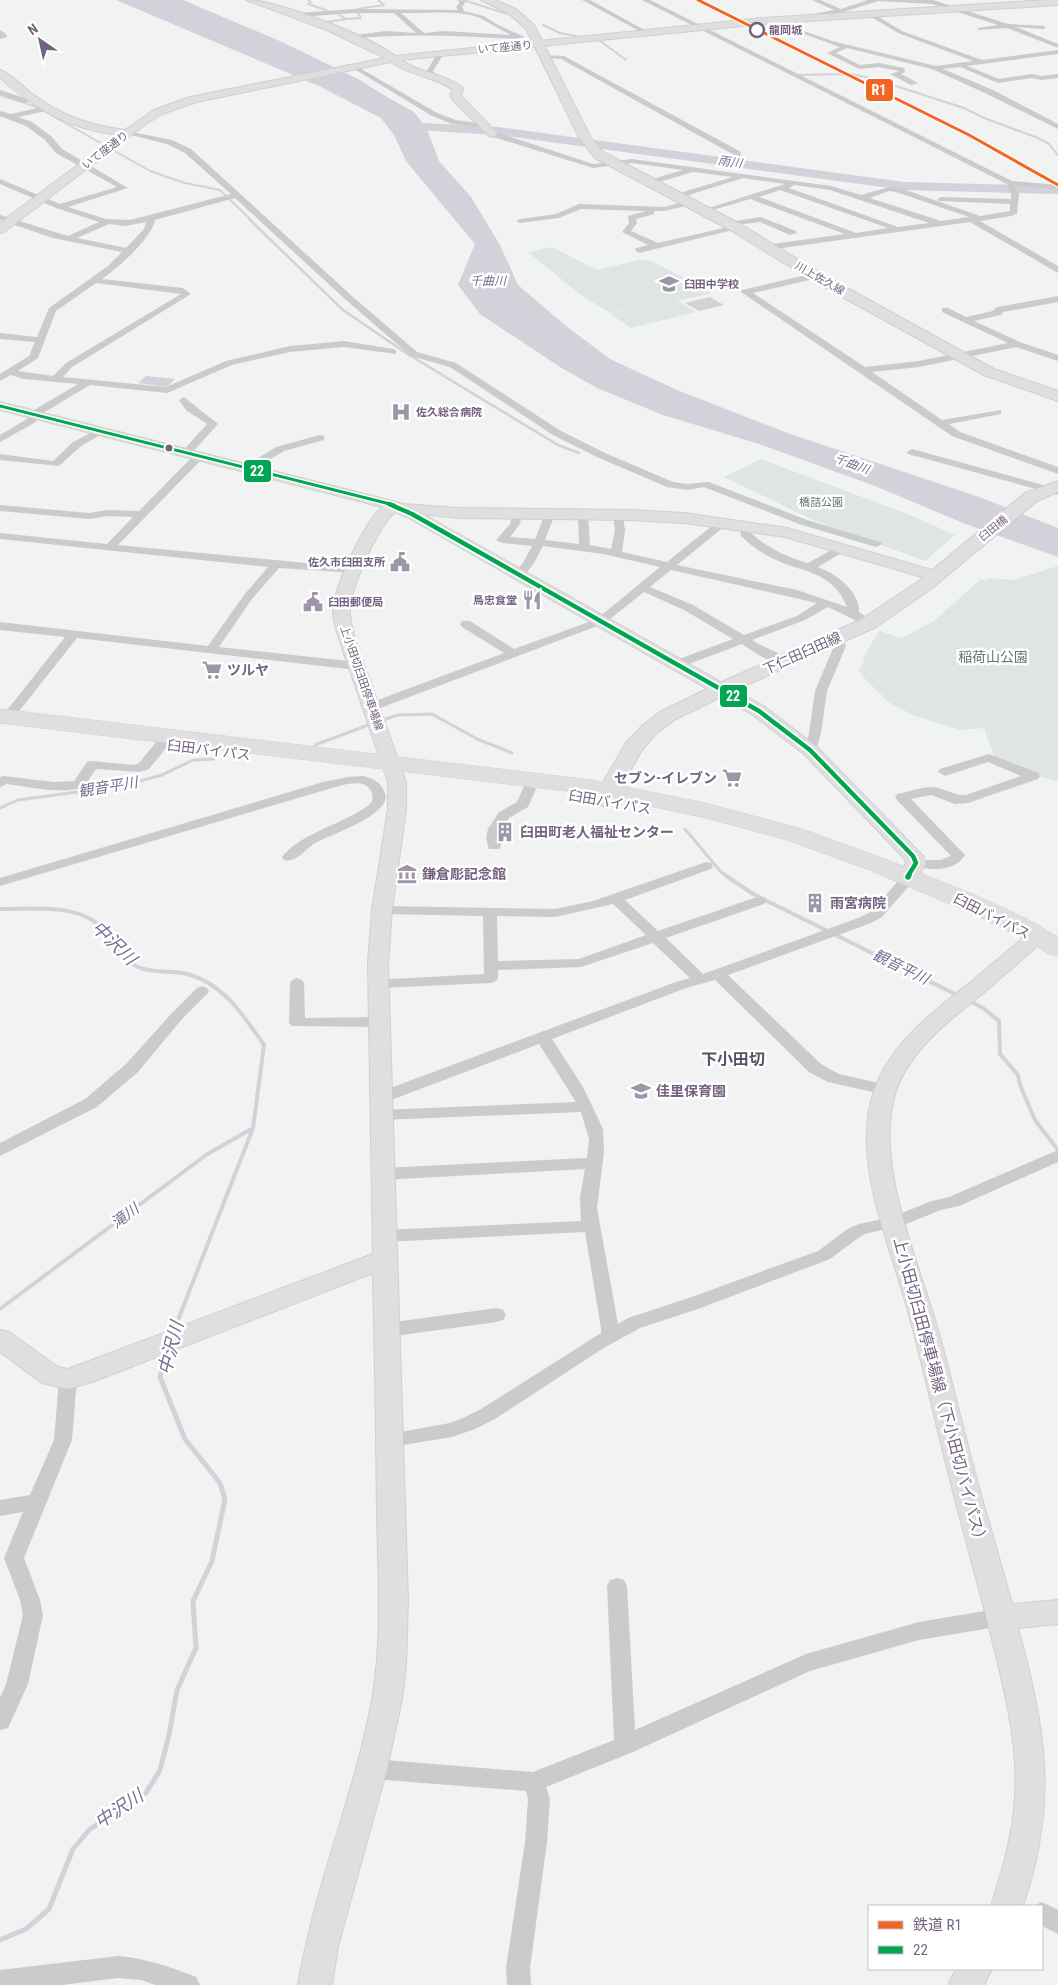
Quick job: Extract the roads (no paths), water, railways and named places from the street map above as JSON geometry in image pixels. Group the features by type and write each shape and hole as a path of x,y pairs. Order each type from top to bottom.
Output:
{"highway":[{"name":"臼田バイパス","path":"2,722 162,744 393,768 529,789 606,795"},
{"name":"臼田バイパス","path":"2,722 393,768 606,795 705,810 793,834 910,875 1017,932 1047,943"}],"main road":[{"path":"486,0 517,14 530,27 546,58"},
{"name":"川上佐久線","path":"546,58 588,142 613,164 734,226 815,276 989,372 1058,396"},
{"name":"臼田橋","path":"940,572 1019,506 1052,489"},
{"name":"下仁田臼田線","path":"606,795 628,755 649,730 667,716 722,688 834,639 861,618 903,602 940,572"}],"street":[{"path":"251,0 298,15 351,37 393,58 407,68 432,74 458,89 455,94 456,98 488,129"},
{"path":"460,0 464,2 459,7 462,12"},
{"path":"585,0 645,32"},
{"path":"645,0 1012,187 1058,186"},
{"path":"815,0 851,16"},
{"path":"794,20 840,11 875,0"},
{"path":"880,0 929,2 1008,26 1058,46"},
{"name":"いて座通り","path":"0,229 6,219 41,198 165,108 188,100 220,93 393,58 537,40 771,21 1056,2"},
{"path":"298,15 355,11 462,12 482,17 522,37"},
{"path":"395,11 423,35"},
{"path":"872,15 900,32 984,63"},
{"path":"771,21 814,37 931,67 1054,122 1058,128"},
{"path":"980,29 1008,26 1043,27"},
{"path":"0,32 5,36 0,37"},
{"path":"351,37 386,33 423,35 444,33 522,37 537,40"},
{"path":"1042,40 1058,38"},
{"path":"848,46 830,53 859,67 887,65 909,71"},
{"path":"914,83 894,74 931,67 962,66 1058,52"},
{"path":"432,74 430,71 440,53"},
{"path":"546,58 562,57 738,154 736,158"},
{"path":"962,66 998,81 1032,76 1041,78 1058,76"},
{"path":"350,67 436,116 488,129 589,165 632,161 831,188 864,197 939,223"},
{"path":"1,75 43,109 81,125 169,142 188,151 231,198 414,354 453,365 533,419 600,455 671,484 687,487 705,484 803,522 876,544"},
{"path":"0,92 24,100 32,100"},
{"path":"4,119 43,109"},
{"path":"0,113 4,119 28,124 48,138 59,152 124,188 62,206"},
{"path":"649,182 696,169"},
{"path":"657,246 626,232 633,223 631,218 664,208 746,176"},
{"path":"0,181 88,216 122,223 151,220 158,216 231,198"},
{"path":"703,211 797,183"},
{"path":"768,247 1013,213 1012,187"},
{"path":"781,188 897,229"},
{"path":"864,197 889,189 924,199 975,218 1058,270"},
{"path":"751,197 855,234"},
{"path":"924,199 1014,202"},
{"path":"520,221 572,212 579,206 664,208"},
{"path":"6,219 68,240 128,251"},
{"path":"639,250 761,219 793,233"},
{"path":"0,378 33,358 52,310 111,268 148,230 151,220"},
{"path":"68,240 109,221"},
{"path":"815,276 745,292 965,439 1058,471"},
{"path":"55,378 69,365 187,294 92,280"},
{"path":"965,320 998,313 998,310 1058,299"},
{"path":"1038,303 1052,309"},
{"path":"945,310 1017,344 1058,358"},
{"path":"0,336 40,340"},
{"path":"10,372 167,390 229,363 290,349 344,344 393,352"},
{"path":"864,370 919,364 1017,344"},
{"path":"0,439 32,420 33,415 88,382"},
{"path":"109,548 192,455 213,424 190,408 184,400"},
{"path":"0,406 393,506 457,513 618,514 722,523 787,534 839,550 940,572"},
{"path":"941,423 997,412"},
{"path":"0,457 55,464 77,444 98,432"},
{"path":"246,469 280,449 320,438"},
{"path":"912,452 980,472 1052,489"},
{"path":"393,506 722,688 759,711 810,750 912,856 910,875"},
{"name":"上小田切臼田停車場線","path":"315,1985 321,1946 372,1769 387,1699 393,1629 391,1440 378,1022 379,944 382,910 397,809 397,782 346,636 341,612 344,591 378,520 393,506"},
{"path":"0,508 88,516 108,513 141,514"},
{"path":"517,514 515,524 502,540 585,548 616,554 667,567 799,595 826,603 861,618"},
{"path":"518,575 524,571 550,514"},
{"path":"583,514 585,548"},
{"path":"616,554 620,530 618,514"},
{"path":"787,534 803,522"},
{"path":"371,707 601,621 722,523"},
{"path":"745,526 745,534 752,542 775,555 831,577 841,586 852,603 854,610 861,618"},
{"path":"0,536 109,548 354,570"},
{"path":"808,568 839,550"},
{"path":"212,649 248,597 276,564"},
{"path":"643,588 660,593 766,654 785,661"},
{"path":"678,664 801,618 826,603"},
{"path":"466,624 513,654"},
{"path":"0,626 357,666"},
{"path":"2,722 74,634"},
{"path":"810,750 815,733 821,691 840,646 834,639"},
{"path":"0,783 4,780 54,786 78,785 92,765 135,769 144,766 162,744"},
{"path":"380,1107 543,1038 681,985 701,980 866,920 877,914 910,875 932,866 955,860 958,855 902,798 931,791 941,793 956,800 968,799 1033,776 989,758 945,772"},
{"path":"0,882 328,785 364,780 376,786 380,798 378,804 373,809 329,833 310,840 289,857"},
{"path":"494,846 494,829 504,815 523,804 529,789"},
{"path":"382,910 555,913 579,910 706,866"},
{"path":"615,898 701,980"},
{"path":"492,966 581,963 759,901"},
{"path":"379,983 491,978 490,912"},
{"name":"上小田切臼田停車場線（下小田切バイパス）","path":"1015,1903 1031,1782 1028,1743 1021,1700 1002,1617 961,1471 930,1340 882,1177 878,1146 879,1114 886,1090 899,1063 920,1037 1047,943"},
{"path":"718,974 815,1068 834,1078 886,1090"},
{"path":"297,983 297,1023 378,1022"},
{"path":"0,1150 92,1103 132,1068 177,1016 202,991"},
{"path":"543,1038 586,1107 597,1136 587,1196 610,1336"},
{"path":"380,1107 586,1107"},
{"path":"391,1440 452,1430 468,1424 488,1414 610,1336 634,1323 692,1304 824,1255 855,1232 895,1222 938,1205 953,1202 1058,1156"},
{"path":"382,1174 594,1163"},
{"path":"0,1339 51,1376 68,1378 83,1375 168,1341 384,1247 591,1226"},
{"path":"387,1330 496,1315"},
{"path":"0,1721 18,1684 33,1615 32,1604 18,1573 14,1558 63,1440 68,1378"},
{"path":"0,1508 38,1502"},
{"path":"617,1586 625,1745"},
{"path":"372,1769 534,1782 625,1745 806,1663 919,1631 1002,1617 1058,1612"},
{"path":"519,1985 518,1968 536,1842 539,1799 534,1782"},
{"path":"1043,1914 1058,1923"},
{"path":"0,1981 118,1967 141,1969 188,1985"},
{"path":"965,1985 974,1970"}],"water":[{"name":"千曲川","path":"116,0 183,0 282,42 358,79 414,112 427,129 439,161 471,197 500,245 518,285 566,326 610,359 677,390 790,434 982,498 1058,528 1058,557 963,523 875,486 759,444 663,415 597,388 560,367 480,314 458,285 475,244 406,161 394,135 381,118 319,86"},
{"path":"710,297 724,305 699,311 685,303"},
{"path":"146,376 175,379 167,387 138,383"}],"waterway":[{"path":"308,0 311,2 308,4 326,10"},
{"path":"358,9 384,5 378,0"},
{"path":"463,0 511,15"},
{"path":"346,19 361,18 357,12"},
{"path":"336,13 346,19"},
{"path":"322,23 346,19"},
{"path":"543,25 560,33 585,38"},
{"path":"595,40 599,40 626,60"},
{"path":"796,75 850,74 871,78 964,108 984,118 1038,138 1049,144 1058,155"},
{"path":"0,95 37,107 150,171 185,183 220,190 251,220"},
{"name":"雨川","path":"403,126 498,131 904,186 1058,190"},
{"path":"249,219 343,310 406,353 558,445 579,453"},
{"name":"観音平川","path":"380,721 398,715 432,714 477,739 512,753"},
{"name":"観音平川","path":"315,745 371,724"},
{"name":"観音平川","path":"0,808 18,800 122,786 162,775 193,760 214,759"},
{"name":"観音平川","path":"685,829 721,872 727,876"},
{"name":"観音平川","path":"725,875 753,894 959,996"},
{"name":"中沢川","path":"0,909 40,908 80,914 102,928 118,950 132,964 144,969 175,972 200,978 222,993 249,1023 264,1045 253,1128"},
{"name":"観音平川","path":"968,1000 983,1008 999,1021 1000,1054 1018,1075 1020,1085 1035,1120 1058,1150"},
{"name":"滝川","path":"0,1309 206,1155 253,1128"},
{"name":"中沢川","path":"173,1333 253,1128"},
{"name":"中沢川","path":"164,1358 166,1351"},
{"name":"中沢川","path":"0,1940 26,1929 49,1909 73,1849 90,1829 146,1793 160,1770 169,1735 177,1690 196,1648 193,1601 212,1561 225,1499 220,1483 185,1439 160,1377 165,1357"}],"rail line":[{"name":"R1","path":"698,0 969,135 1058,185"}],"place":[{"name":"龍岡城","path":"757,30"},
{"name":"臼田中学校","path":"669,284"},
{"name":"佐久総合病院","path":"401,412"},
{"name":"佐久市臼田支所","path":"400,562"},
{"name":"鳥忠食堂","path":"532,600"},
{"name":"臼田郵便局","path":"313,602"},
{"name":"ツルヤ","path":"212,670"},
{"name":"セブン-イレブン","path":"732,778"},
{"name":"臼田町老人福祉センター","path":"505,832"},
{"name":"鎌倉彫記念館","path":"407,874"},
{"name":"雨宮病院","path":"815,903"},
{"name":"佳里保育園","path":"641,1091"}],"district":[{"name":"下小田切","path":"733,1059"}],"park label":[{"name":"橋詰公園","path":"821,502"},
{"name":"稲荷山公園","path":"993,657"}]}
